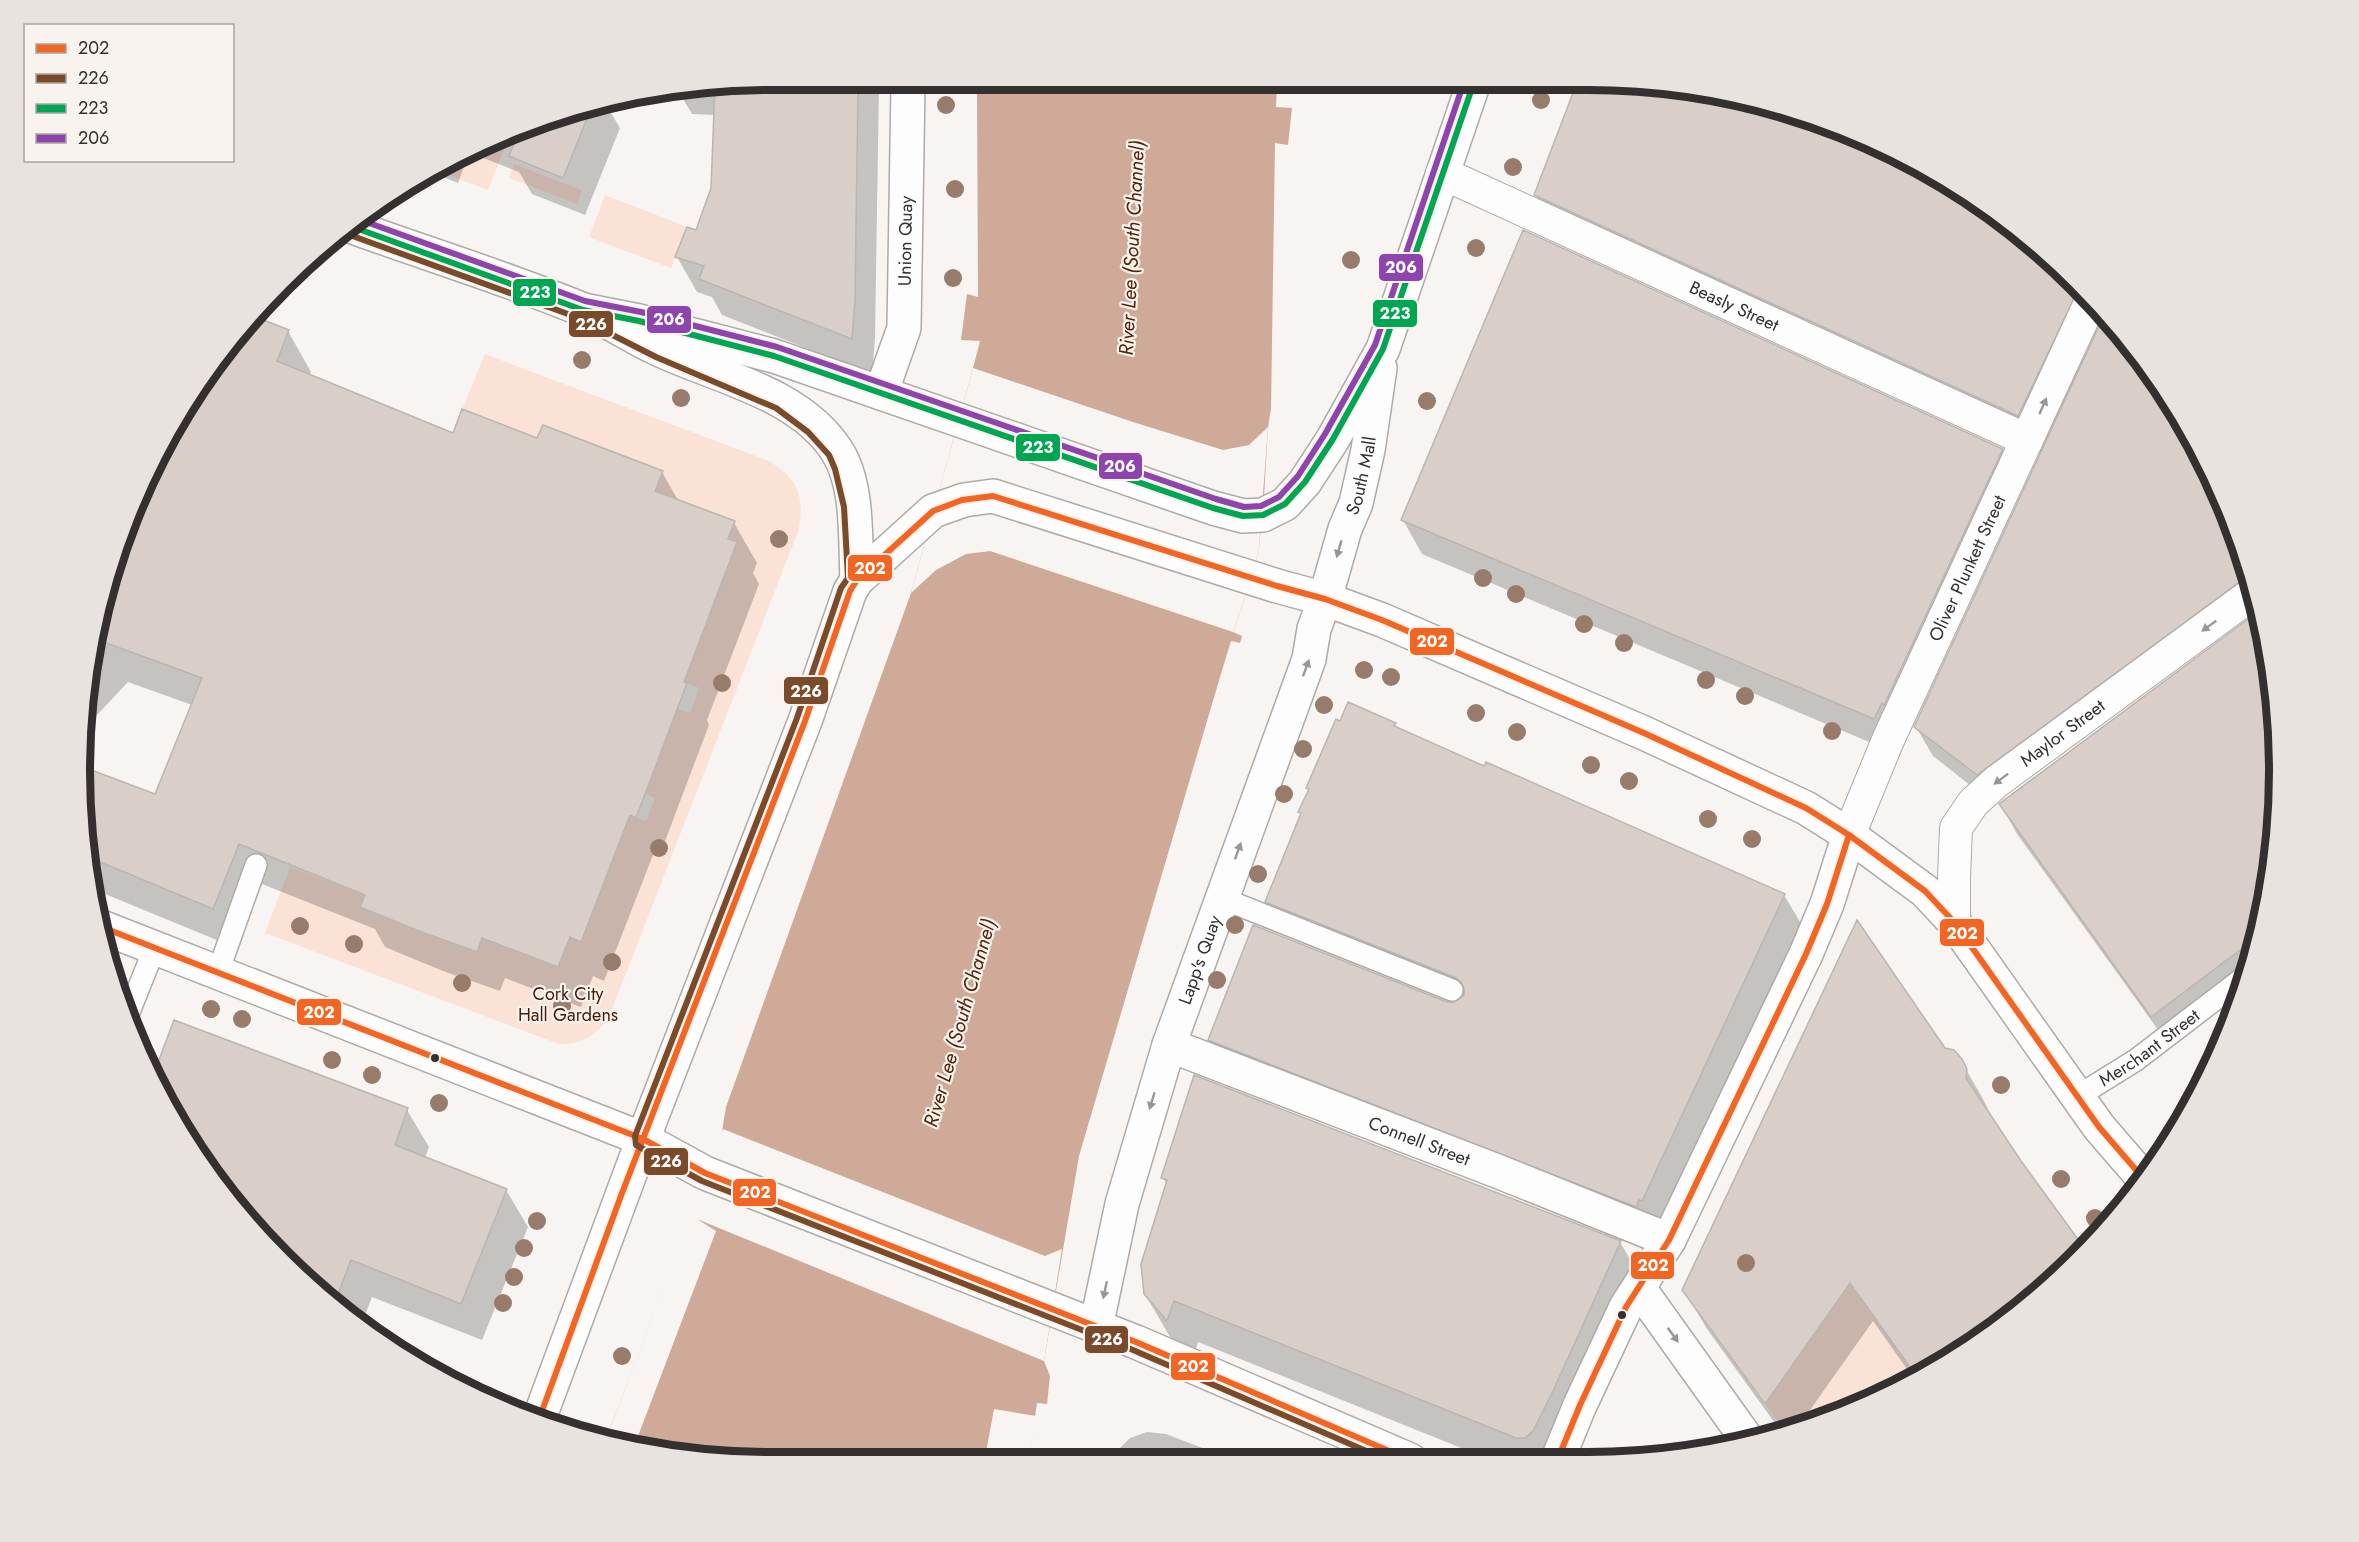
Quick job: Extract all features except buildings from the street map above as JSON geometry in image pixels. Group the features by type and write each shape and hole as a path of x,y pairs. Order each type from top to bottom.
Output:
{"main road":[{"name":"Union Quay","path":"881,393 904,328 908,90"},
{"name":"South Mall","path":"1325,599 1359,492 1368,450 1383,349 1472,90"},
{"path":"359,229 583,310 659,349 781,400 814,425 837,450 848,480 853,506 857,580"},
{"path":"583,310 639,321 774,356 881,393"},
{"name":"South Mall","path":"881,393 1214,508 1243,516 1263,515 1285,504 1305,482 1333,439 1383,349"},
{"path":"542,1412 643,1139 805,721 850,591 857,580 933,511 963,500 993,496 1325,599 1382,620 1644,733 1806,808 1849,835 1925,891 1954,922 2099,1126 2138,1172"},
{"name":"Lapp's Quay","path":"1096,1327 1122,1204 1169,1045 1309,659 1314,629 1325,599"},
{"path":"1561,1452 1626,1307 1669,1240 1806,954 1827,904 1849,835"},
{"path":"109,930 643,1139 705,1173 1096,1327 1392,1452"},
{"name":"Connell Street","path":"1169,1045 1508,1175 1669,1240"},
{"path":"1639,1288 1743,1434"}],"street":[{"name":"Beasly Street","path":"1442,172 2027,440"},
{"name":"Oliver Plunkett Street","path":"1849,835 1875,769 2088,309"},
{"name":"Maylor Street","path":"1954,922 1956,828 1973,803 1996,782 2247,598"}],"lane":[{"path":"218,972 256,865"},
{"path":"1221,898 1452,990"},
{"path":"132,1005 155,947"},
{"name":"Merchant Street","path":"2078,1096 2136,1060 2235,984"}],"green space":[{"path":"506,144 506,144 488,190 444,173"},
{"path":"514,164 582,190 577,204 509,178"},
{"path":"605,195 687,227 671,268 589,237"},
{"name":"Cork City Hall Gardens","path":"485,354 771,462 788,476 800,498 799,529 609,1017 588,1038 567,1044 559,1044 265,933 290,867 365,895 361,908 476,952 482,938 558,967 570,937 581,941 630,815 646,821 655,798 645,794 678,709 690,713 699,688 684,682 737,543 728,539 734,522 655,491 662,471 543,425 537,438 462,409"},
{"path":"1850,1283 1912,1370 1849,1400 1780,1424 1765,1404"}],"water":[{"name":"River Lee (South Channel)","path":"977,90 1277,90 1276,107 1292,108 1288,145 1275,143 1271,409 1259,548 1252,578 1233,632 1242,636 1240,643 1231,641 1079,1156 1044,1361 1050,1376 1047,1404 1037,1403 1030,1452 726,1451 638,1439 609,1432 721,1137 726,1107 911,593 980,341 961,340 967,294 978,297"}],"pier":[{"path":"973,368 1223,450 1249,445 1268,427 1259,548 1252,578 1233,632 990,551 966,554 936,570 911,593"},
{"path":"723,1129 1045,1256 1062,1249 1044,1361 697,1219 716,1231 637,1439 609,1432"},
{"path":"994,1409 1036,1416 1030,1452 986,1452"}],"transit line":[{"name":"206","path":"368,223 585,301 641,312 777,347 1216,499 1244,507 1261,506 1279,497 1298,476 1325,434 1375,345 1461,90"},
{"name":"223","path":"359,229 583,310 639,321 774,356 1213,508 1243,516 1263,515 1285,504 1305,482 1333,439 1383,349 1471,90"},
{"name":"226","path":"351,235 579,318 656,357 776,408 808,432 829,455 835,469 844,507 848,578 841,588 797,718 635,1136 636,1145 702,1181 1133,1350 1369,1452"},
{"name":"202","path":"542,1412 622,1193 805,721 850,591 857,580 933,511 962,500 993,496 1277,586 1325,599 1382,620 1644,733 1806,808 1849,835 1925,891 1954,922 2099,1127 2138,1172"},
{"name":"202","path":"1561,1452 1626,1307 1669,1240 1806,954 1827,904 1849,835"},
{"name":"202","path":"109,930 643,1139 705,1173 1136,1342 1391,1452"}]}
